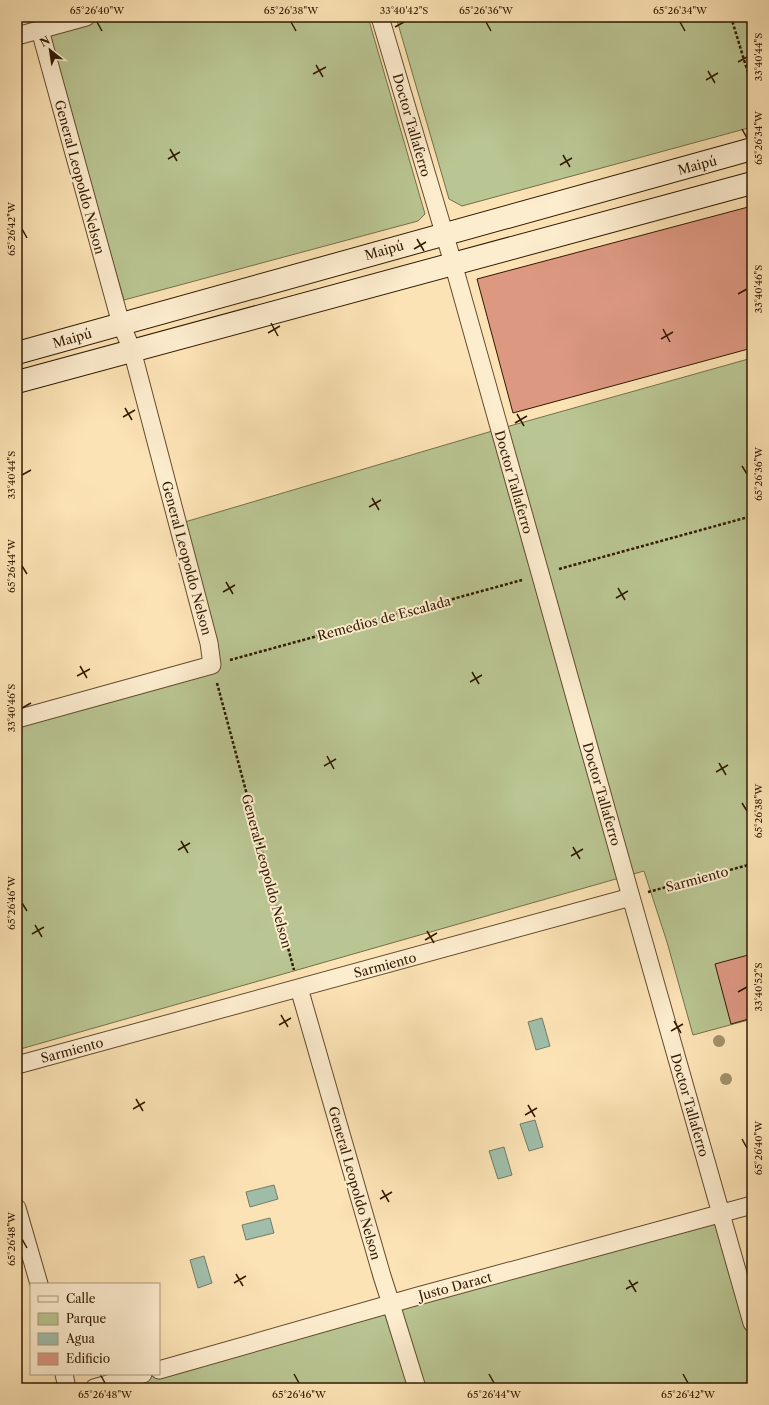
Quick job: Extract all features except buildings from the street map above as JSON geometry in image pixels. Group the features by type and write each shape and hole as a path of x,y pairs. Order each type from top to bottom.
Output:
{"street":[{"path":"17,36 86,17"},
{"name":"Doctor Tallaferro","path":"380,17 453,263 752,1323"},
{"name":"General Leopoldo Nelson","path":"40,30 121,324 132,350 209,643 212,665"},
{"name":"Maipú","path":"17,353 752,149"},
{"path":"17,382 752,182"},
{"path":"17,720 212,665"},
{"name":"Sarmiento","path":"17,1065 631,897"},
{"name":"General Leopoldo Nelson","path":"299,988 382,1276 417,1388"},
{"name":"Justo Daract","path":"160,1370 391,1304 752,1206"},
{"path":"17,1208 39,1283"},
{"path":"64,1375 67,1388"},
{"path":"94,1388 140,1375"}],"path":[{"path":"731,17 752,86"},
{"name":"Remedios de Escalada","path":"212,665 752,516"},
{"name":"General Leopoldo Nelson","path":"212,665 299,988"},
{"name":"Sarmiento","path":"631,897 752,864"}],"green space":[{"path":"17,17 39,17 17,23"},
{"path":"42,17 368,17 425,214 418,221 124,300"},
{"path":"396,17 752,17 752,127 462,206 449,199"},
{"path":"752,358 752,1019 693,1035 667,942 644,871 17,1050 17,726 212,665 178,524 499,429"},
{"path":"721,1214 752,1323 752,1388 96,1388 142,1375 160,1375 160,1374"}],"water":[{"path":"542,1018 550,1046 536,1050 528,1022"},
{"path":"535,1120 543,1147 529,1151 520,1124"},
{"path":"504,1147 512,1175 498,1179 489,1151"},
{"path":"274,1185 278,1199 250,1207 246,1192"},
{"path":"270,1218 274,1233 246,1240 242,1225"},
{"path":"204,1256 212,1283 198,1288 190,1260"}]}
